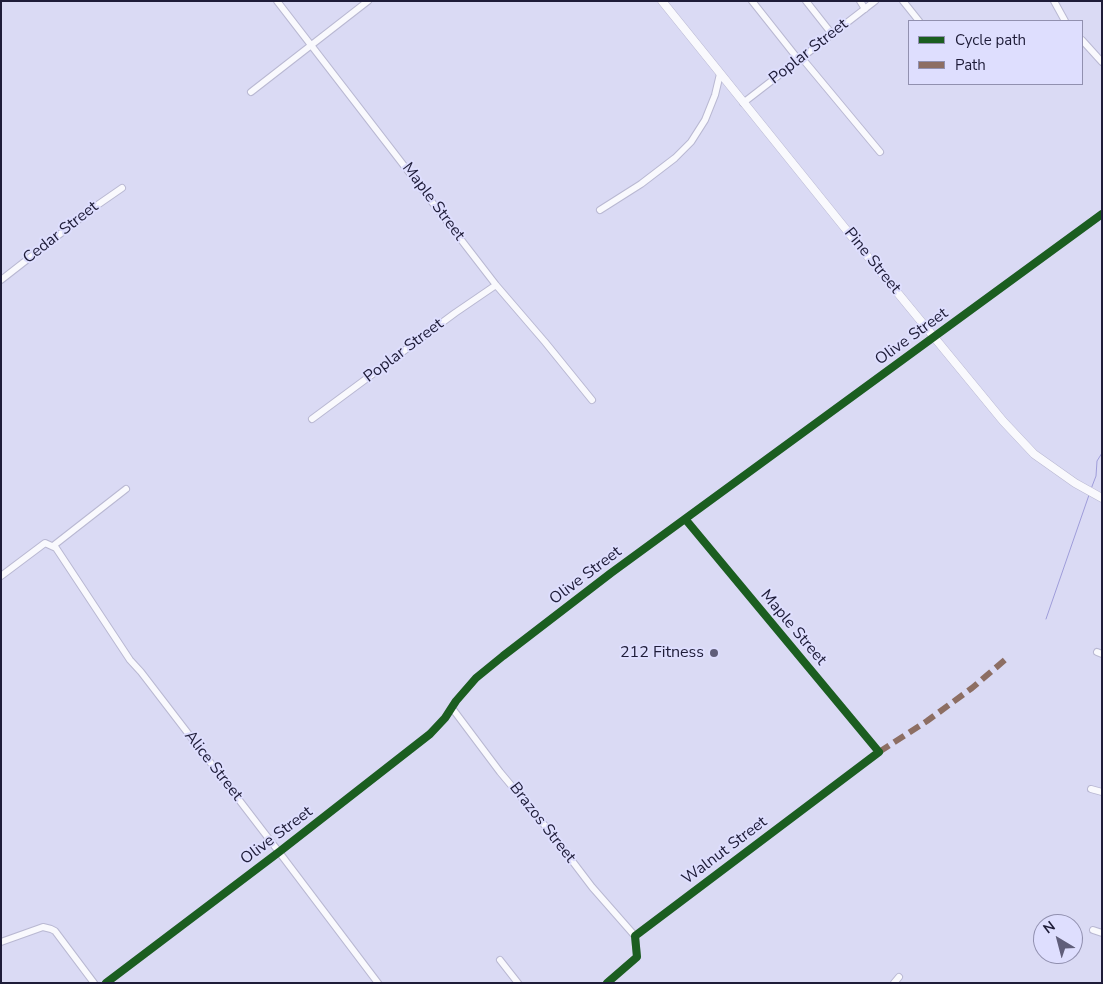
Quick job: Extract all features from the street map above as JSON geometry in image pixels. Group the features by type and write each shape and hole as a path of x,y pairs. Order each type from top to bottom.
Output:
{"main road":[{"name":"Pine Street","path":"662,1 1003,421 1034,454 1100,497"}],"street":[{"name":"Maple Street","path":"277,1 496,284 546,342 592,400"},
{"path":"251,92 368,1"},
{"path":"752,1 880,152"},
{"path":"806,1 832,34"},
{"path":"860,1 866,9"},
{"name":"Poplar Street","path":"744,103 875,1"},
{"path":"903,1 919,20"},
{"path":"1054,1 1065,20"},
{"path":"1083,41 1102,62"},
{"path":"600,210 641,184 691,142 705,120 720,74"},
{"name":"Cedar Street","path":"1,280 122,188"},
{"name":"Olive Street","path":"106,983 279,852 430,734 446,718 456,701 476,678 503,656 612,573 1102,214"},
{"name":"Poplar Street","path":"312,419 496,284"},
{"path":"1,576 45,543 53,546 126,489"},
{"name":"Maple Street","path":"686,520 879,752"},
{"name":"Alice Street","path":"53,546 130,660 378,983"},
{"name":"Brazos Street","path":"452,708 500,772 551,833 592,887 635,936"},
{"name":"Walnut Street","path":"635,936 879,752"},
{"path":"1092,789 1102,792"},
{"path":"1,942 43,927 54,931 94,983"},
{"path":"1093,930 1102,933"},
{"path":"607,983 637,957 635,936"},
{"path":"500,960 518,983"},
{"path":"894,983 899,977"}],"waterway":[{"path":"1091,489 1096,476 1097,461 1102,453"},
{"path":"1046,619 1089,495"}],"marked path":[{"path":"879,752 927,721 972,688 1006,659"}],"cycle path":[{"path":"106,983 279,852 430,734 476,678 503,656 611,573 1102,214"},
{"path":"607,983 637,957 635,936 879,752 686,520"}],"place":[{"name":"212 Fitness","path":"714,653"}]}
